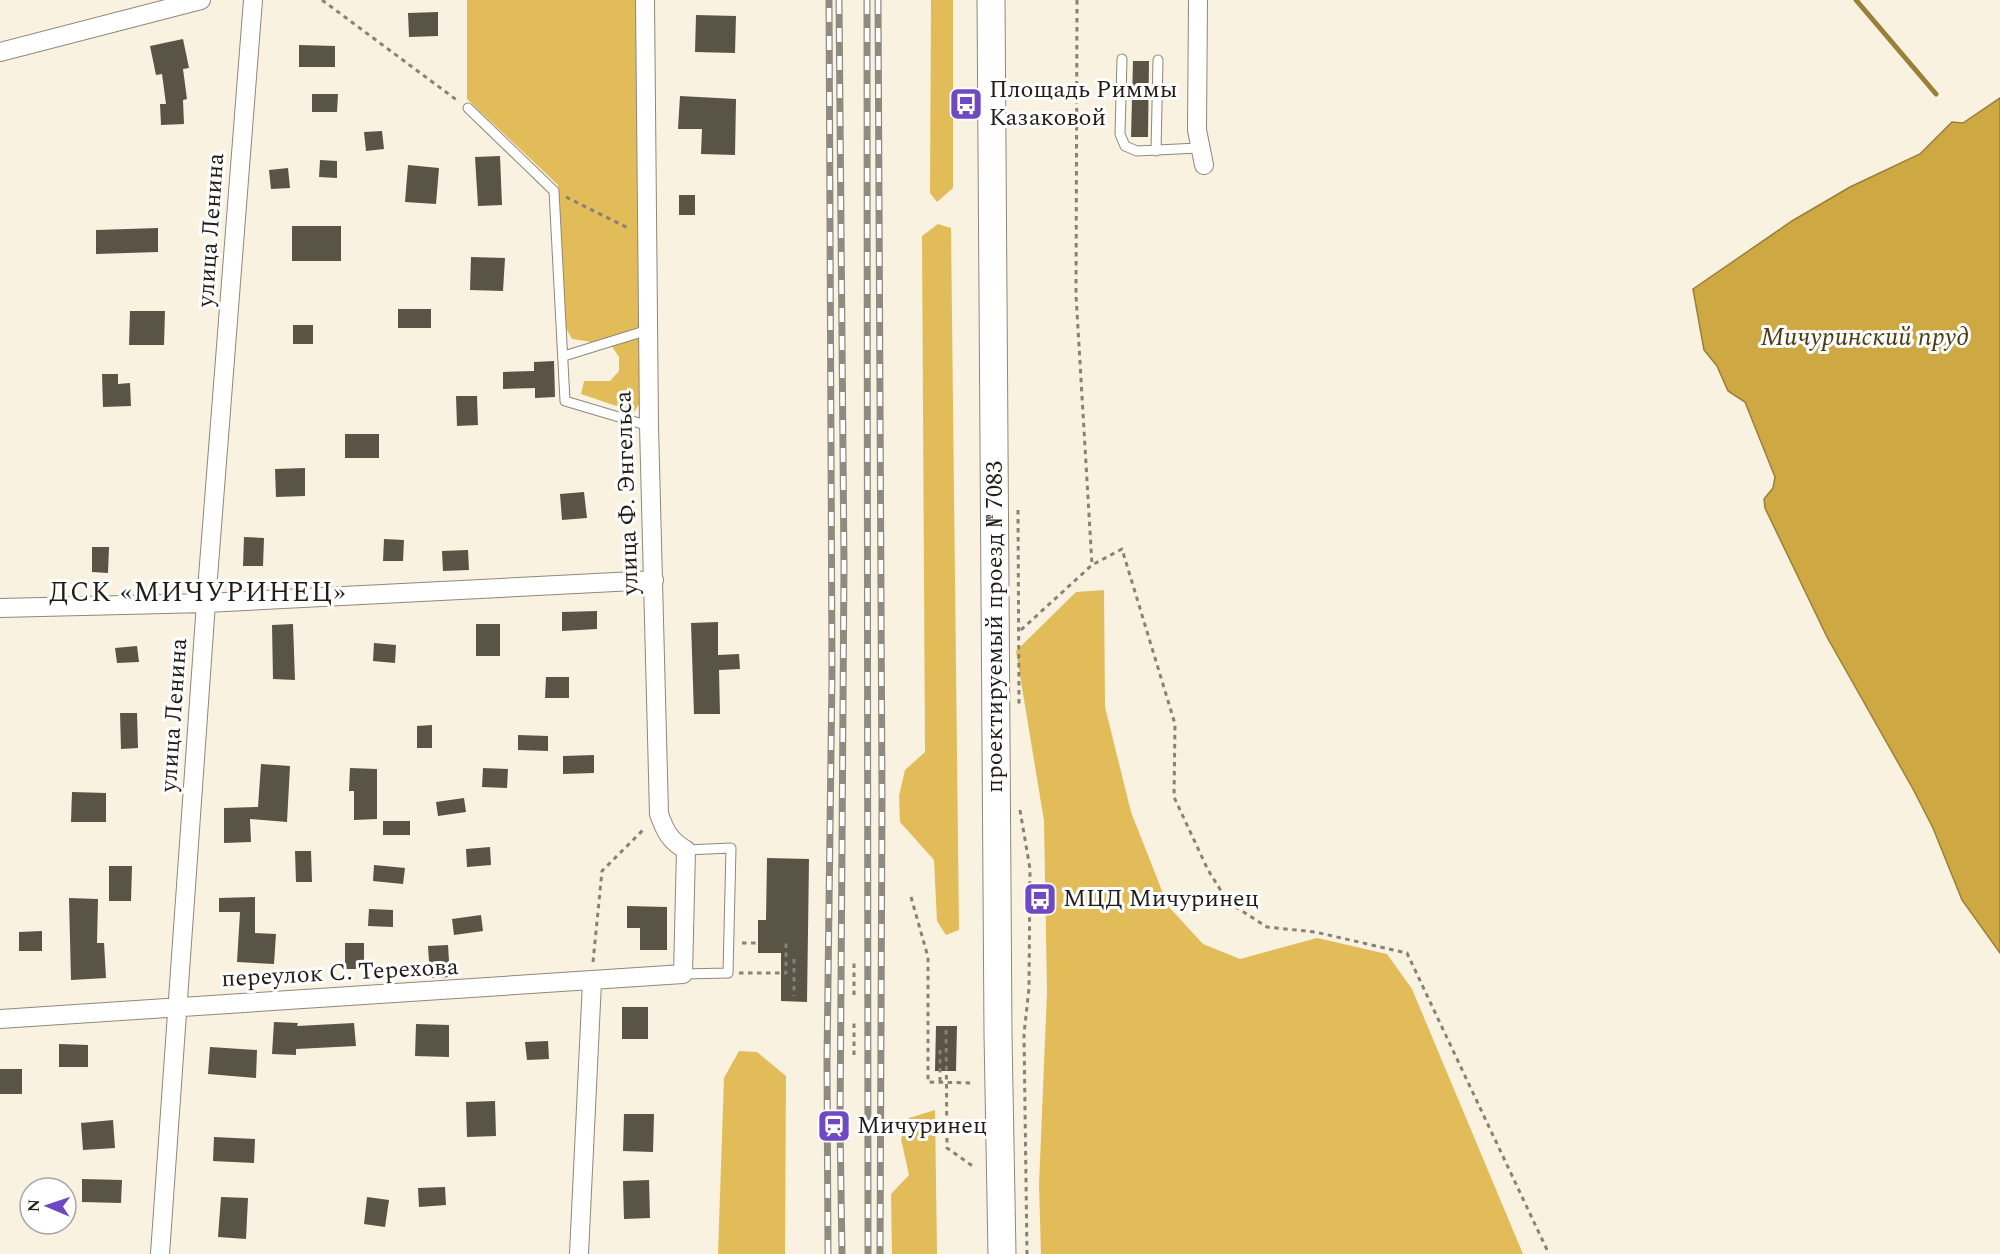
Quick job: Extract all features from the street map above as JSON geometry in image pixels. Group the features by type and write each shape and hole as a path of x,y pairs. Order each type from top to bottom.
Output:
{"main road":[{"name":"проектируемый проезд № 7083","path":"991,0 998,1034 1002,1254"}],"street":[{"path":"0,52 201,0"},
{"name":"улица Ленина","path":"160,1254 206,603 253,0"},
{"name":"улица Ф. Энгельса","path":"645,0 649,426 659,814 664,830 674,843 686,850"},
{"path":"1198,0 1201,157"},
{"path":"0,608 206,603 654,580"},
{"path":"683,974 686,850"},
{"name":"переулок С. Терехова","path":"0,1019 179,1006 592,982 683,974"},
{"path":"579,1254 592,982"}],"lane":[{"path":"1122,59 1122,141 1130,150 1201,157"},
{"path":"1156,151 1158,60"},
{"path":"468,108 554,191 560,346 564,356 565,401 649,426"},
{"path":"564,356 648,330"},
{"path":"683,974 728,973 729,943 731,848 686,850"}],"path":[{"path":"322,0 468,108"},
{"path":"1077,0 1077,295 1092,565"},
{"path":"554,191 646,238"},
{"path":"1018,501 1021,630 1019,714"},
{"path":"1021,630 1092,565 1122,549 1175,724 1174,797 1208,870 1228,902 1267,927 1315,932 1407,953 1549,1254"},
{"path":"1019,808 1030,869 1029,988 1024,1034 1027,1254"},
{"path":"592,982 597,901 602,871 659,814"},
{"path":"912,897 928,957 928,1082 974,1083"},
{"path":"729,943 758,943"},
{"path":"786,943 786,973"},
{"path":"794,959 794,996"},
{"path":"854,995 855,961"},
{"path":"854,1020 854,1055"},
{"path":"946,1030 947,1148 974,1167"},
{"path":"940,1050 940,1082"}],"shaded area":[{"path":"467,0 636,0 640,403 634,412 581,394 584,381 610,381 619,371 619,357 611,345 572,339 565,326 558,185 467,99"},
{"path":"931,0 953,0 953,188 937,202 930,193"},
{"path":"938,224 951,228 959,930 946,935 937,921 934,860 900,822 899,796 905,770 925,752 922,236"},
{"path":"1104,590 1105,707 1131,812 1168,906 1203,944 1240,959 1317,938 1387,954 1412,989 1523,1254 1041,1254 1039,1185 1047,992 1044,821 1016,651 1076,592"},
{"path":"739,1051 757,1052 786,1076 785,1254 718,1254 724,1078"},
{"path":"935,1110 937,1254 892,1254 891,1194 909,1175 901,1139 909,1118"}],"water":[{"name":"Мичуринский пруд","path":"2000,98 2000,953 1962,900 1933,828 1827,637 1765,508 1764,499 1773,488 1775,477 1745,402 1728,391 1717,366 1704,350 1693,289 1792,221 1850,187 1920,154 1952,122 1963,123"}],"building":[{"path":"438,12 438,36 409,37 408,13"},
{"path":"696,15 736,16 735,53 695,52"},
{"path":"183,39 189,68 183,69 187,99 183,100 184,124 161,125 160,104 166,104 162,74 156,75 150,46"},
{"path":"299,45 335,46 335,67 299,67"},
{"path":"1133,61 1149,61 1148,137 1131,137"},
{"path":"312,94 338,94 337,112 312,112"},
{"path":"680,96 736,99 735,155 701,154 702,129 678,129"},
{"path":"382,131 384,149 366,151 364,132"},
{"path":"500,156 502,205 478,206 475,157"},
{"path":"320,160 337,161 337,178 319,177"},
{"path":"408,165 439,168 436,204 405,202"},
{"path":"288,168 290,188 271,189 269,170"},
{"path":"679,195 695,195 695,215 679,215"},
{"path":"292,226 341,226 341,261 292,261"},
{"path":"158,228 158,252 96,254 96,230"},
{"path":"471,257 505,258 503,291 470,290"},
{"path":"398,309 431,309 431,328 398,328"},
{"path":"130,311 165,311 164,345 129,345"},
{"path":"293,325 313,325 313,344 293,344"},
{"path":"554,361 555,397 535,398 535,388 503,389 503,372 534,371 534,362"},
{"path":"102,374 118,374 118,384 130,383 131,406 103,407"},
{"path":"456,396 477,396 478,425 457,426"},
{"path":"345,434 379,434 379,458 345,458"},
{"path":"305,468 305,496 276,497 275,469"},
{"path":"584,492 587,518 562,520 560,494"},
{"path":"244,537 264,538 263,566 243,566"},
{"path":"384,539 404,540 403,561 383,561"},
{"path":"92,547 109,547 108,573 92,572"},
{"path":"468,550 469,570 443,571 442,551"},
{"path":"597,611 597,629 562,631 562,612"},
{"path":"718,622 718,655 739,654 740,669 719,670 720,714 694,714 691,623"},
{"path":"293,624 295,680 273,679 272,625"},
{"path":"476,624 500,624 500,656 476,656"},
{"path":"374,643 396,645 395,663 373,661"},
{"path":"137,646 139,662 117,663 115,648"},
{"path":"546,677 569,677 569,698 545,698"},
{"path":"120,713 137,713 138,748 121,749"},
{"path":"432,725 432,748 417,748 417,726"},
{"path":"518,735 548,736 548,751 518,750"},
{"path":"594,755 594,773 563,774 563,756"},
{"path":"261,764 290,766 287,822 250,819 251,842 224,843 224,808 258,807"},
{"path":"350,768 377,769 377,819 354,820 354,791 349,791"},
{"path":"483,768 508,769 507,788 482,787"},
{"path":"72,792 106,793 106,822 71,822"},
{"path":"464,798 466,812 438,816 436,802"},
{"path":"383,821 410,821 410,835 383,835"},
{"path":"490,847 491,865 467,867 466,849"},
{"path":"295,851 311,851 312,882 296,882"},
{"path":"767,858 809,859 807,1002 781,1001 781,953 758,953 758,920 766,920"},
{"path":"374,865 405,868 403,884 373,881"},
{"path":"109,866 132,866 131,901 109,901"},
{"path":"255,897 255,933 276,934 274,964 237,962 240,912 219,912 219,898"},
{"path":"69,898 98,899 97,943 104,943 106,978 71,980"},
{"path":"627,906 667,907 667,950 640,950 640,928 627,928"},
{"path":"369,909 393,910 393,927 368,926"},
{"path":"481,915 483,931 454,935 452,919"},
{"path":"42,931 42,951 19,951 19,932"},
{"path":"345,943 364,943 364,969 345,969"},
{"path":"448,945 450,977 430,978 428,946"},
{"path":"622,1007 648,1007 648,1039 622,1039"},
{"path":"274,1022 298,1023 297,1026 354,1023 356,1046 296,1049 296,1055 272,1054"},
{"path":"416,1024 449,1025 449,1057 415,1056"},
{"path":"936,1026 957,1026 956,1071 935,1071"},
{"path":"548,1041 549,1059 527,1060 525,1042"},
{"path":"59,1044 88,1045 88,1067 59,1067"},
{"path":"210,1047 257,1050 256,1078 208,1074"},
{"path":"0,1069 22,1069 22,1094 0,1094"},
{"path":"495,1101 496,1136 467,1137 466,1102"},
{"path":"624,1114 654,1114 653,1152 623,1151"},
{"path":"113,1120 115,1148 83,1150 81,1123"},
{"path":"214,1137 255,1139 254,1163 213,1161"},
{"path":"82,1179 122,1180 121,1203 82,1202"},
{"path":"649,1180 650,1218 624,1219 623,1181"},
{"path":"445,1187 446,1205 419,1207 418,1188"},
{"path":"221,1197 248,1198 246,1239 218,1237"},
{"path":"367,1197 389,1200 385,1227 364,1224"}],"waterway":[{"path":"1856,0 1936,94"}],"railway":[{"path":"828,1254 827,1060 832,673 829,0"},
{"path":"839,0 844,565 840,1126 842,1254"},
{"path":"867,0 868,1254"},
{"path":"878,0 882,798 880,1254"}],"place":[{"name":"Площадь Риммы Казаковой","path":"966,104"},
{"name":"МЦД Мичуринец","path":"1040,899"},
{"name":"Мичуринец","path":"834,1126"}],"district":[{"name":"ДСК «МИЧУРИНЕЦ»","path":"198,593"}]}
